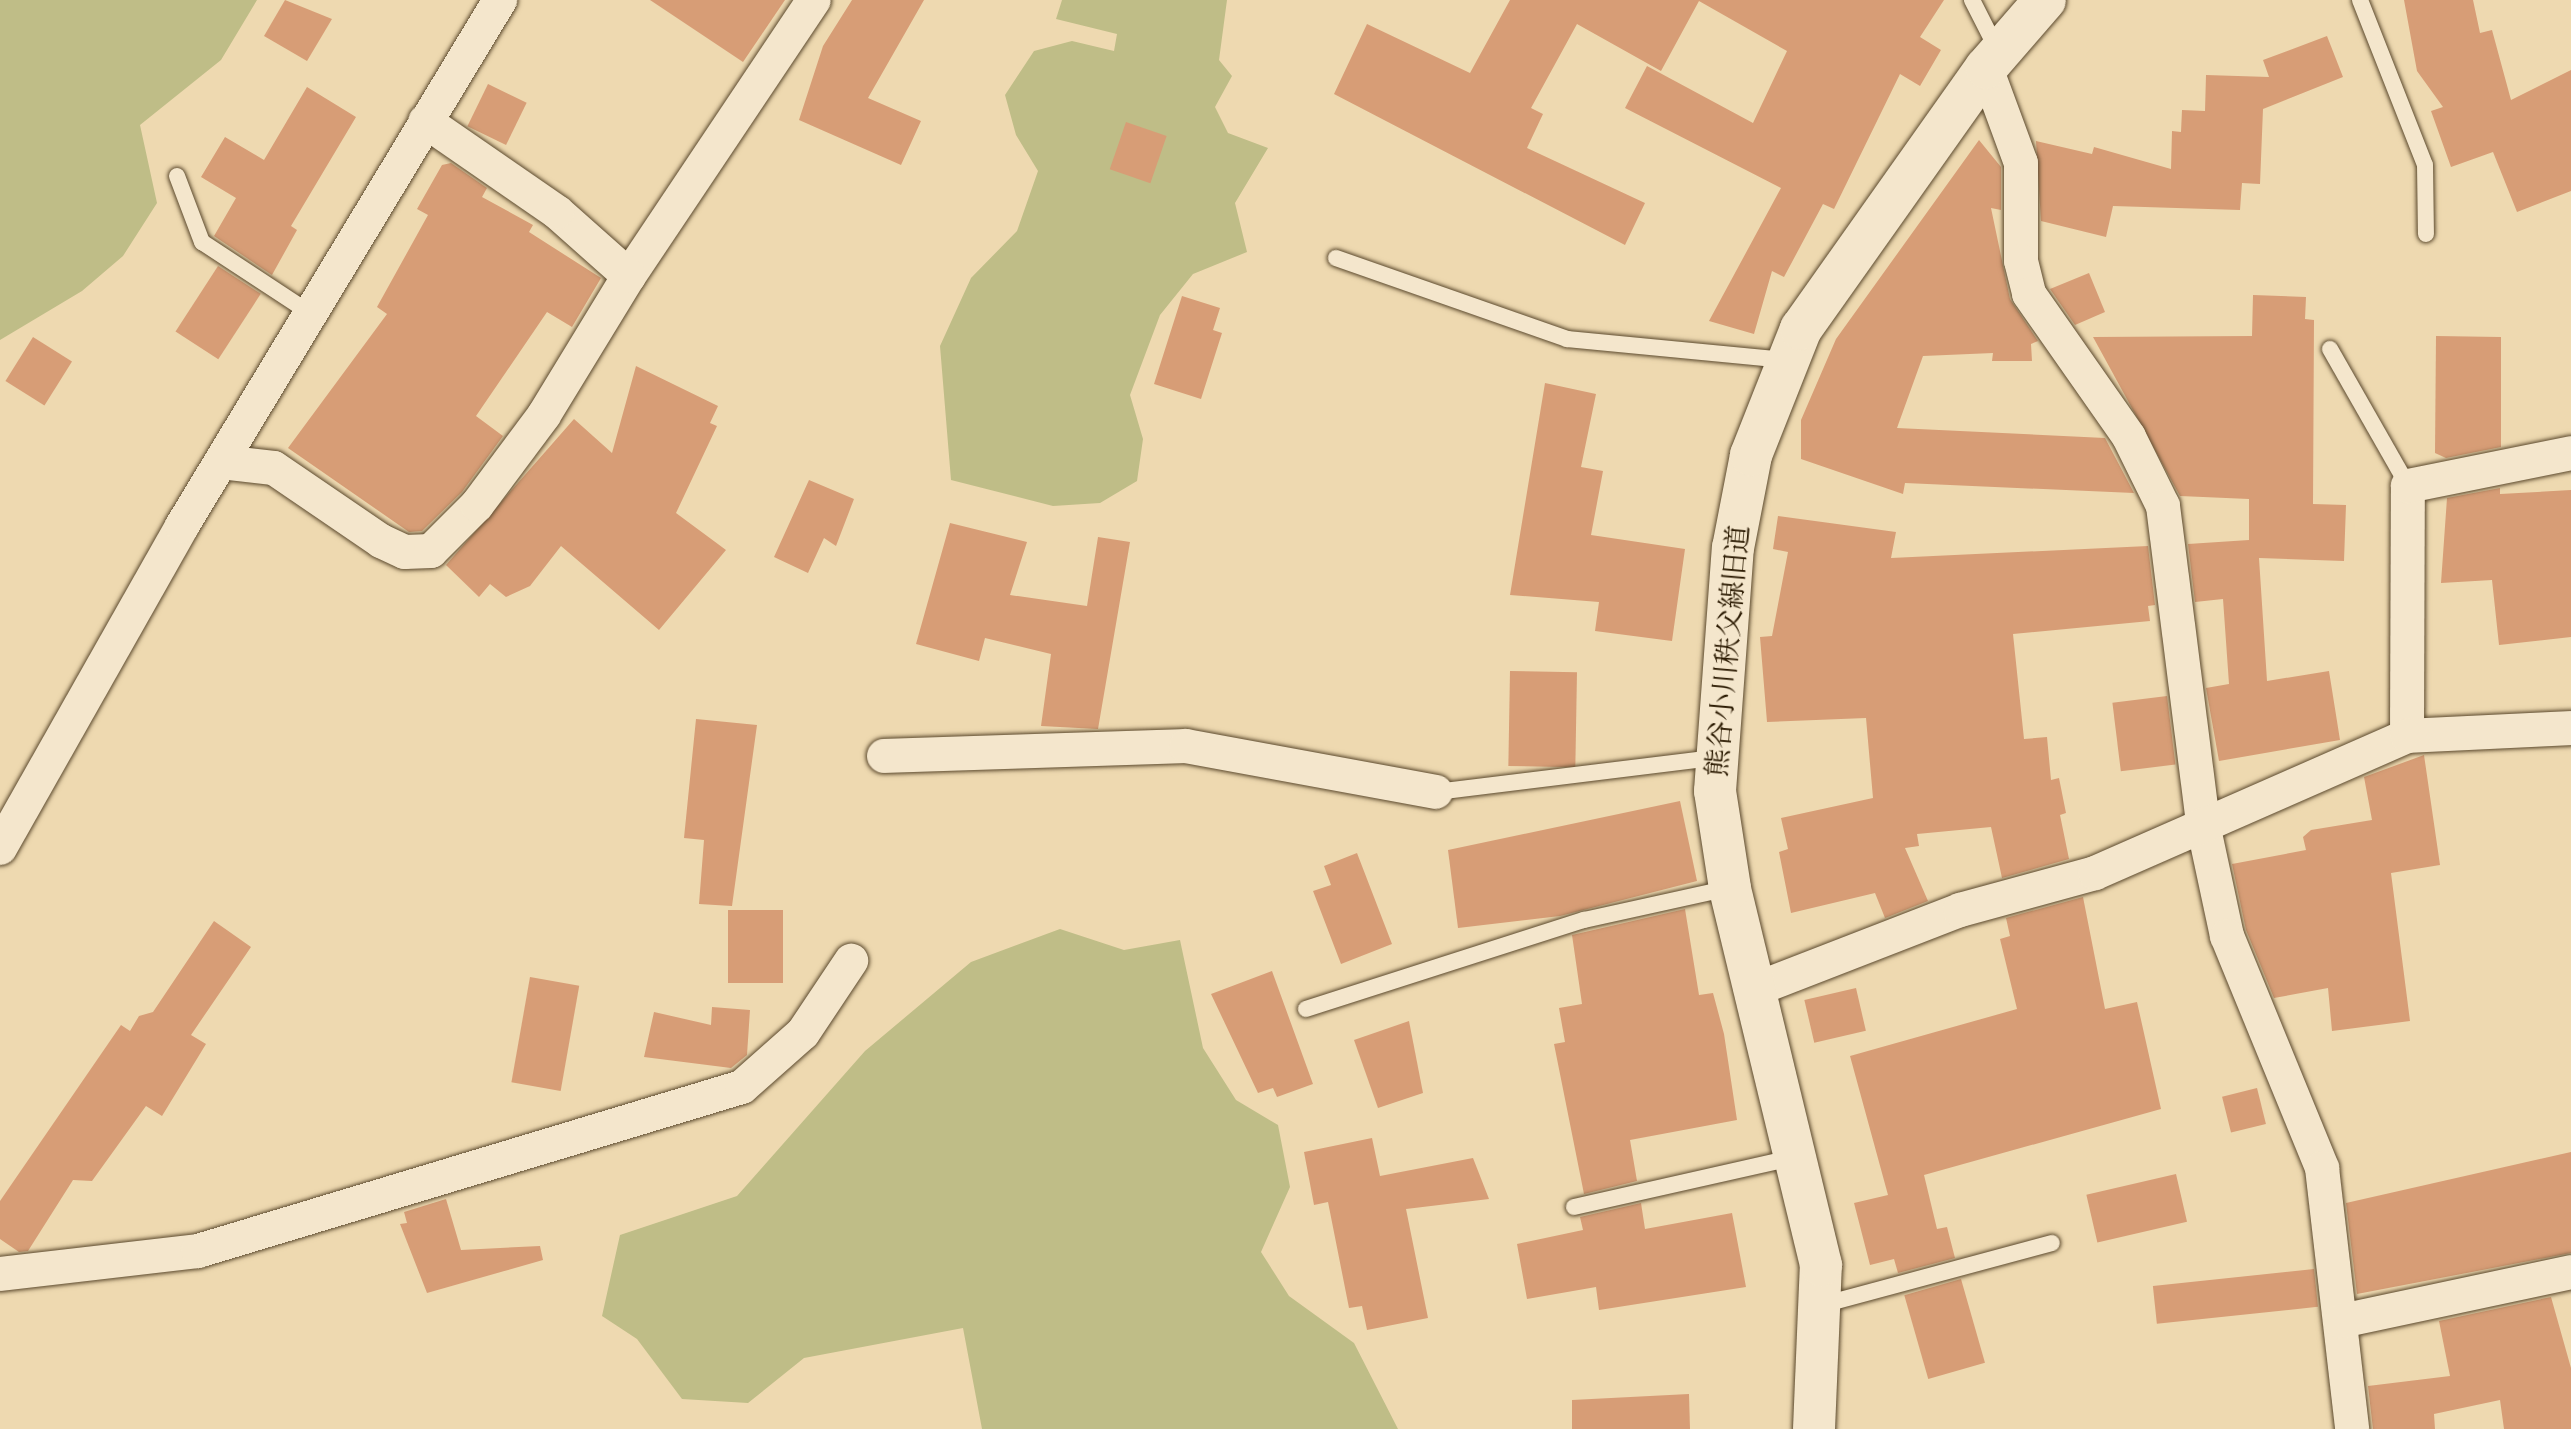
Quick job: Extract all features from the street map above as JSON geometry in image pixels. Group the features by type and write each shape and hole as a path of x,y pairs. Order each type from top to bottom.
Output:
{"street":[{"path":"0,848 221,462 500,0"},
{"path":"221,462 274,468 381,541 405,552 431,551 477,505 544,415 629,276 814,0"},
{"name":"熊谷小川秩父線旧道","path":"1814,1429 1822,1305 1821,1265 1759,988 1730,888 1714,758 1733,548 1751,455 1785,360 1841,265 1993,60 2045,0"},
{"path":"1993,60 2021,163 2021,261 2029,294 2129,437 2163,506 2203,824 2227,936 2322,1168 2352,1429"},
{"path":"425,121 557,212 629,276"},
{"path":"2407,736 2408,486 2571,453"},
{"path":"1759,988 1960,910 2095,873 2407,736 2571,728"},
{"path":"884,756 1186,746 1436,792"},
{"path":"0,1274 198,1251 742,1087 803,1033 851,961"},
{"path":"2341,1321 2571,1272"}],"lane":[{"path":"1972,0 1993,60"},
{"path":"2360,0 2425,165 2426,234"},
{"path":"177,176 202,242 310,313"},
{"path":"1336,258 1567,339 1785,360"},
{"path":"2330,349 2408,486"},
{"path":"1436,792 1714,758"},
{"path":"1306,1009 1584,920 1730,888"},
{"path":"1574,1207 1796,1157"},
{"path":"1822,1305 2052,1243"}],"shaded area":[{"path":"0,0 257,0 221,60 140,125 157,203 123,256 82,291 0,340"},
{"path":"1062,0 1227,0 1219,60 1232,76 1215,107 1228,133 1268,148 1235,203 1247,252 1193,274 1160,315 1130,395 1143,439 1137,481 1100,503 1053,506 951,480 940,346 971,278 1017,231 1038,171 1016,135 1005,95 1034,51 1072,41 1114,51 1117,34 1056,19"},
{"path":"1060,929 1124,950 1180,940 1203,1048 1236,1100 1278,1125 1290,1187 1261,1252 1289,1296 1354,1343 1398,1429 982,1429 963,1328 804,1358 748,1403 682,1399 637,1339 602,1316 620,1235 737,1196 865,1051 971,962"}],"building":[{"path":"285,0 332,19 307,61 264,36"},
{"path":"650,0 785,0 743,62"},
{"path":"852,0 924,0 868,98 921,121 901,165 799,120 823,46"},
{"path":"1510,0 1944,0 1920,37 1941,50 1920,86 1900,74 1834,209 1823,204 1784,277 1772,271 1754,334 1709,321 1781,188 1625,108 1647,66 1753,123 1787,51 1699,1 1661,71 1577,24 1531,108 1543,114 1527,148 1645,203 1625,245 1334,94 1367,24 1470,73"},
{"path":"2404,0 2473,0 2480,33 2492,30 2511,100 2571,70 2571,191 2517,212 2493,152 2451,167 2431,111 2443,107 2417,71"},
{"path":"2327,36 2343,77 2263,109 2260,184 2242,183 2240,210 2113,206 2106,237 2041,221 2036,141 2092,154 2094,147 2171,169 2172,131 2181,132 2182,110 2205,111 2206,75 2269,77 2263,60"},
{"path":"488,84 527,103 506,145 467,126"},
{"path":"307,87 356,117 291,226 297,230 272,275 214,236 236,198 201,177 225,137 264,160"},
{"path":"1126,122 1167,136 1150,183 1110,169"},
{"path":"1979,140 2001,167 2001,210 1991,208 2010,299 2038,341 2031,344 2032,361 1992,361 1993,353 1923,356 1897,428 2105,438 2134,493 1905,483 1903,494 1801,459 1801,420 1836,339"},
{"path":"451,163 487,188 482,197 533,225 529,232 601,278 572,327 547,312 476,416 503,436 462,492 422,531 409,532 288,448 387,314 377,307 428,215 417,209 442,165"},
{"path":"218,266 261,294 218,359 176,331"},
{"path":"2089,273 2105,312 2075,325 2050,289"},
{"path":"2253,295 2306,297 2305,319 2314,320 2313,504 2346,505 2344,561 2259,558 2267,681 2329,671 2340,740 2219,761 2206,688 2229,684 2223,599 2195,602 2188,544 2249,540 2249,499 2180,496 2093,337 2252,336"},
{"path":"1182,296 1220,308 1213,330 1222,333 1201,399 1154,384"},
{"path":"2436,336 2501,337 2501,447 2446,458 2435,453"},
{"path":"33,337 72,361 44,405 5,381"},
{"path":"636,366 718,406 710,423 717,426 676,513 726,550 659,630 561,546 530,586 506,597 490,584 479,597 446,565 574,419 612,453"},
{"path":"1545,383 1596,394 1581,467 1603,471 1591,535 1685,549 1672,641 1595,631 1599,602 1510,595"},
{"path":"809,480 854,499 836,546 824,538 808,573 774,557"},
{"path":"2500,488 2500,494 2571,490 2571,637 2499,645 2492,580 2441,583 2447,498"},
{"path":"1778,516 1896,532 1891,558 2148,546 2155,605 2148,606 2150,621 2013,634 2024,739 2047,737 2051,780 2059,778 2066,813 2060,815 2069,859 2002,878 1991,827 1917,834 1919,846 1905,848 1928,901 1885,918 1875,893 1791,913 1779,852 1788,849 1781,818 1873,798 1866,718 1767,722 1760,637 1772,636 1788,552 1773,549"},
{"path":"950,523 1027,542 1010,595 1087,606 1098,537 1130,542 1098,729 1041,726 1051,654 985,638 979,661 916,644"},
{"path":"1510,671 1577,672 1575,767 1508,766"},
{"path":"2167,696 2175,764 2121,771 2112,703"},
{"path":"696,719 757,725 732,906 699,904 704,840 684,838"},
{"path":"2424,755 2440,865 2391,873 2410,1021 2332,1031 2328,988 2274,998 2246,930 2232,864 2306,850 2303,837 2311,830 2372,820 2364,777"},
{"path":"1680,801 1697,881 1560,916 1458,928 1448,850"},
{"path":"1357,853 1392,944 1341,964 1313,891 1331,885 1324,866"},
{"path":"2083,897 2105,1009 2137,1002 2161,1109 1924,1175 1937,1229 1947,1227 1955,1258 1898,1273 1894,1259 1870,1265 1854,1203 1888,1195 1850,1056 2017,1009 2000,939 2010,936 2006,918"},
{"path":"1685,909 1699,995 1713,993 1724,1034 1737,1120 1630,1140 1637,1181 1584,1194 1554,1044 1565,1042 1559,1008 1582,1004 1572,935"},
{"path":"728,910 783,910 783,983 728,983"},
{"path":"214,921 251,947 191,1035 206,1044 162,1116 146,1106 92,1181 73,1180 28,1251 19,1252 0,1239 0,1201 121,1025 130,1031 139,1016 153,1012"},
{"path":"1272,971 1313,1084 1277,1097 1273,1088 1258,1093 1211,994"},
{"path":"530,977 579,986 561,1091 511,1082"},
{"path":"1856,988 1866,1031 1814,1043 1804,1000"},
{"path":"712,1007 750,1010 747,1055 731,1068 644,1057 654,1012 711,1025"},
{"path":"1409,1021 1423,1093 1378,1108 1354,1040"},
{"path":"2257,1088 2266,1124 2231,1133 2222,1097"},
{"path":"1372,1138 1380,1176 1473,1158 1489,1199 1406,1209 1428,1318 1367,1330 1362,1306 1349,1308 1328,1202 1314,1205 1304,1152"},
{"path":"2571,1152 2571,1253 2357,1294 2346,1203"},
{"path":"2176,1174 2187,1222 2097,1242 2086,1195"},
{"path":"446,1199 461,1250 540,1246 543,1260 427,1293 400,1224 407,1223 404,1212"},
{"path":"1641,1203 1645,1229 1732,1213 1746,1287 1599,1310 1596,1287 1527,1299 1517,1244 1583,1230 1580,1217"},
{"path":"2314,1269 2318,1307 2157,1324 2153,1286"},
{"path":"1961,1279 1985,1363 1928,1379 1904,1295"},
{"path":"2551,1297 2571,1368 2571,1429 2504,1429 2500,1400 2434,1414 2435,1429 2373,1429 2368,1386 2450,1376 2439,1321"},
{"path":"1689,1394 1690,1429 1572,1429 1572,1400"}]}
